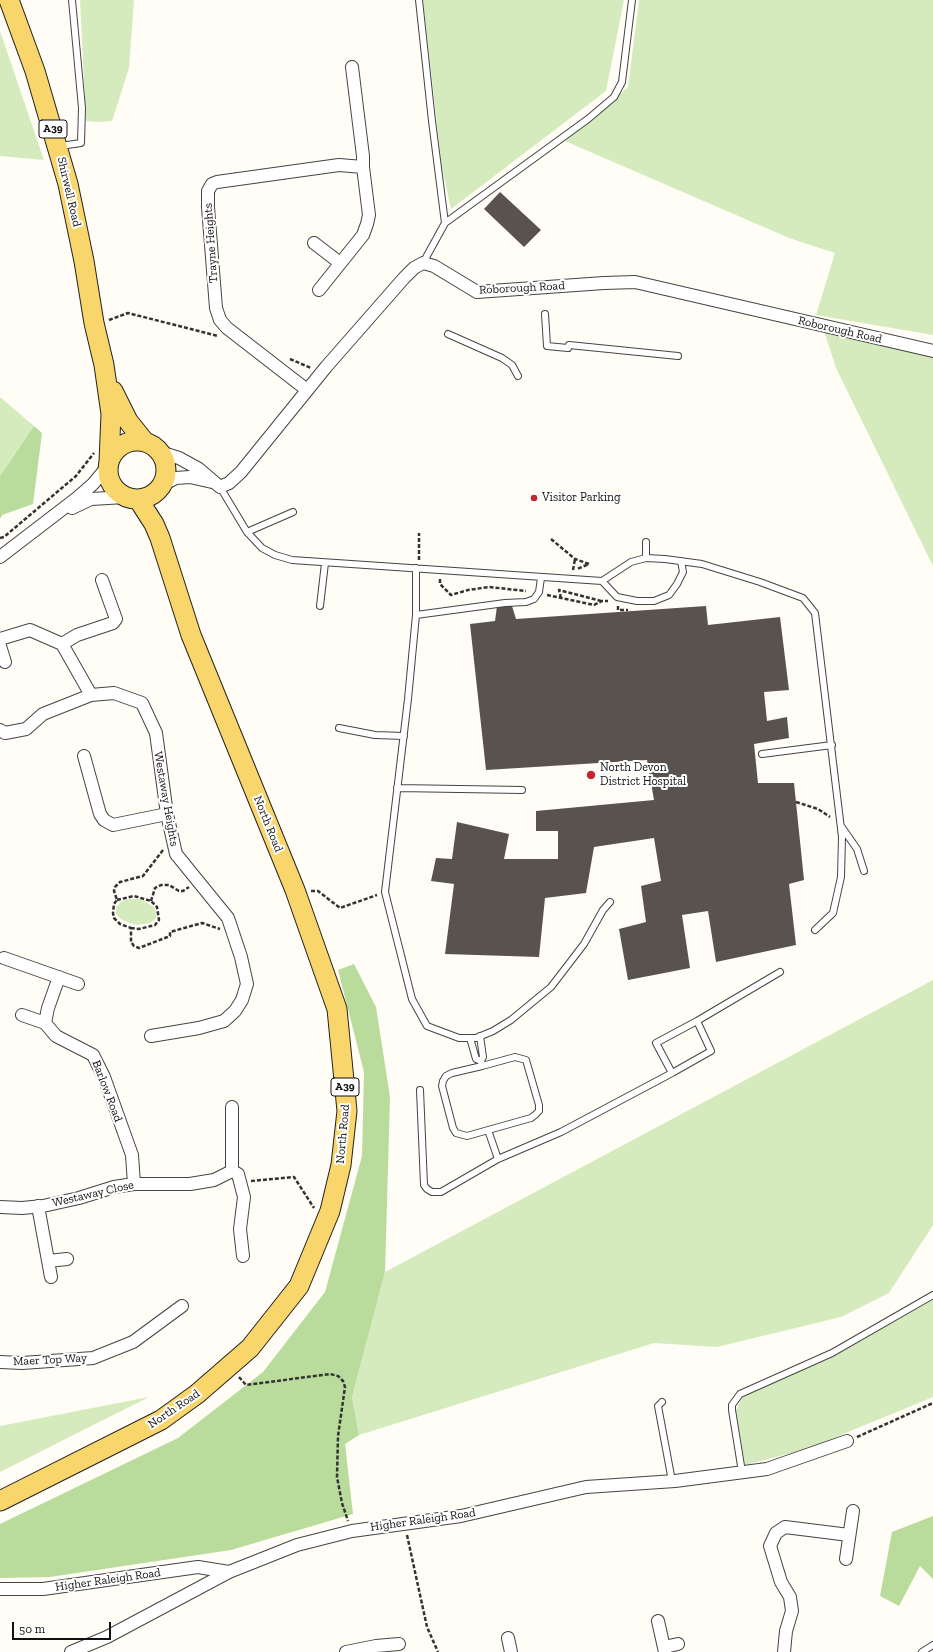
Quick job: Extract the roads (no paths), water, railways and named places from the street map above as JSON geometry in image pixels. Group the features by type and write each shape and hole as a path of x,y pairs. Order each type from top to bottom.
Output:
{"main road":[{"name":"Shirwell Road","path":"10,0 35,71 68,184 94,323 104,365 111,387 128,421 144,441"},
{"name":"Shirwell Road","path":"104,365 111,414 104,459"},
{"path":"144,441 156,447 164,457 167,468 161,488 146,498 131,498 119,494 111,484 104,459 122,444 144,441"},
{"name":"North Road","path":"160,538 161,488"},
{"name":"North Road","path":"0,1501 161,1420 197,1394 250,1348 299,1286 330,1211 341,1165 347,1112 337,1009 295,890 191,635 160,538 154,524 131,498"}],"street":[{"path":"319,290 363,235 367,224 368,215 363,156 352,67"},
{"name":"Trayne Heights","path":"307,390 227,328 220,320 216,308 208,191 212,184 217,182 339,165 363,167"},
{"path":"314,243 340,263"},
{"path":"161,488 176,478 190,477 216,485 228,483 241,472 307,390 404,278 414,268 423,263"},
{"name":"Roborough Road","path":"423,263 434,266 477,292 604,282 636,282 933,350"},
{"path":"160,452 179,458 200,469 216,485"},
{"path":"0,557 58,514 93,484 104,459"},
{"path":"58,514 91,499 131,498"},
{"path":"62,644 77,635 113,623 116,619 102,580"},
{"path":"0,638 30,630 62,644 91,695"},
{"path":"0,646 5,662"},
{"name":"Westaway Heights","path":"0,730 5,733 26,730 43,714 91,695 114,693 142,703 156,733 167,814 176,854 197,882 228,918 241,957 247,984 242,1000 235,1011 224,1021 199,1028 151,1036"},
{"path":"84,756 100,814 104,820 113,825 167,814"},
{"path":"4,958 78,984"},
{"path":"45,1023 48,1008 59,977"},
{"name":"Barlow Road","path":"22,1015 45,1023 56,1036 93,1055 104,1077 132,1154 134,1184"},
{"path":"232,1107 232,1171 238,1174 244,1197 240,1229 243,1256"},
{"name":"Westaway Close","path":"0,1207 22,1208 38,1206 79,1198 114,1187 134,1184 190,1184 214,1180 232,1171"},
{"path":"38,1206 51,1277"},
{"path":"48,1262 67,1259"},
{"name":"Maer Top Way","path":"0,1362 22,1363 93,1358 133,1342 182,1306"},
{"name":"Higher Raleigh Road","path":"0,1589 43,1589 198,1567 228,1572 297,1545 352,1531 461,1516 586,1487 672,1481 767,1469 847,1441"},
{"path":"846,1559 853,1511"},
{"path":"784,1652 786,1631 792,1610 790,1597 781,1582 770,1546 776,1533 785,1527 849,1535"},
{"path":"71,1652 107,1637 228,1572"},
{"path":"658,1621 665,1650 678,1644"},
{"path":"508,1638 511,1652"},
{"path":"346,1652 376,1646 399,1644"}],"lane":[{"path":"58,146 81,143 82,108 72,0"},
{"path":"419,0 445,223"},
{"path":"423,263 445,223 588,119 614,97 622,82 632,0"},
{"path":"544,314 547,346 568,346 678,356"},
{"path":"448,334 502,358 512,365 518,376"},
{"path":"216,485 247,532 262,548 275,555 292,560 602,581 631,562 646,558 702,564 760,582 803,598 815,614 842,837 841,877 833,913 815,930"},
{"path":"247,532 293,512"},
{"path":"646,542 646,558"},
{"path":"602,581 617,597 637,601 654,601 669,595 677,584 683,572 681,561"},
{"path":"320,606 325,563"},
{"path":"416,568 416,615 404,736 385,892 412,999 427,1026 459,1038 470,1038 493,1031 511,1020 549,989 582,948 603,910 610,902"},
{"path":"416,615 505,603 526,602 534,599 539,592 541,578"},
{"path":"339,728 375,735 404,736"},
{"path":"762,754 832,745"},
{"path":"397,788 522,790"},
{"path":"841,826 852,839 864,871"},
{"path":"672,1073 656,1042 697,1021 780,972"},
{"path":"420,1090 424,1185 432,1192 441,1192 498,1159 560,1132 711,1051 697,1021"},
{"path":"480,1036 483,1057 481,1064"},
{"path":"470,1038 476,1059 481,1064"},
{"path":"515,1057 526,1060 539,1105 538,1111 531,1118 467,1136 456,1133 453,1128 442,1086 443,1080 446,1076 452,1073 481,1064 515,1057"},
{"path":"488,1130 498,1159"},
{"path":"742,1472 732,1410 732,1405 740,1394 832,1353 933,1295"},
{"path":"662,1402 658,1406 672,1481"},
{"path":"922,1652 933,1645"}],"place":[{"name":"Visitor Parking","path":"534,498"},
{"name":"North Devon District Hospital","path":"591,775"}]}
